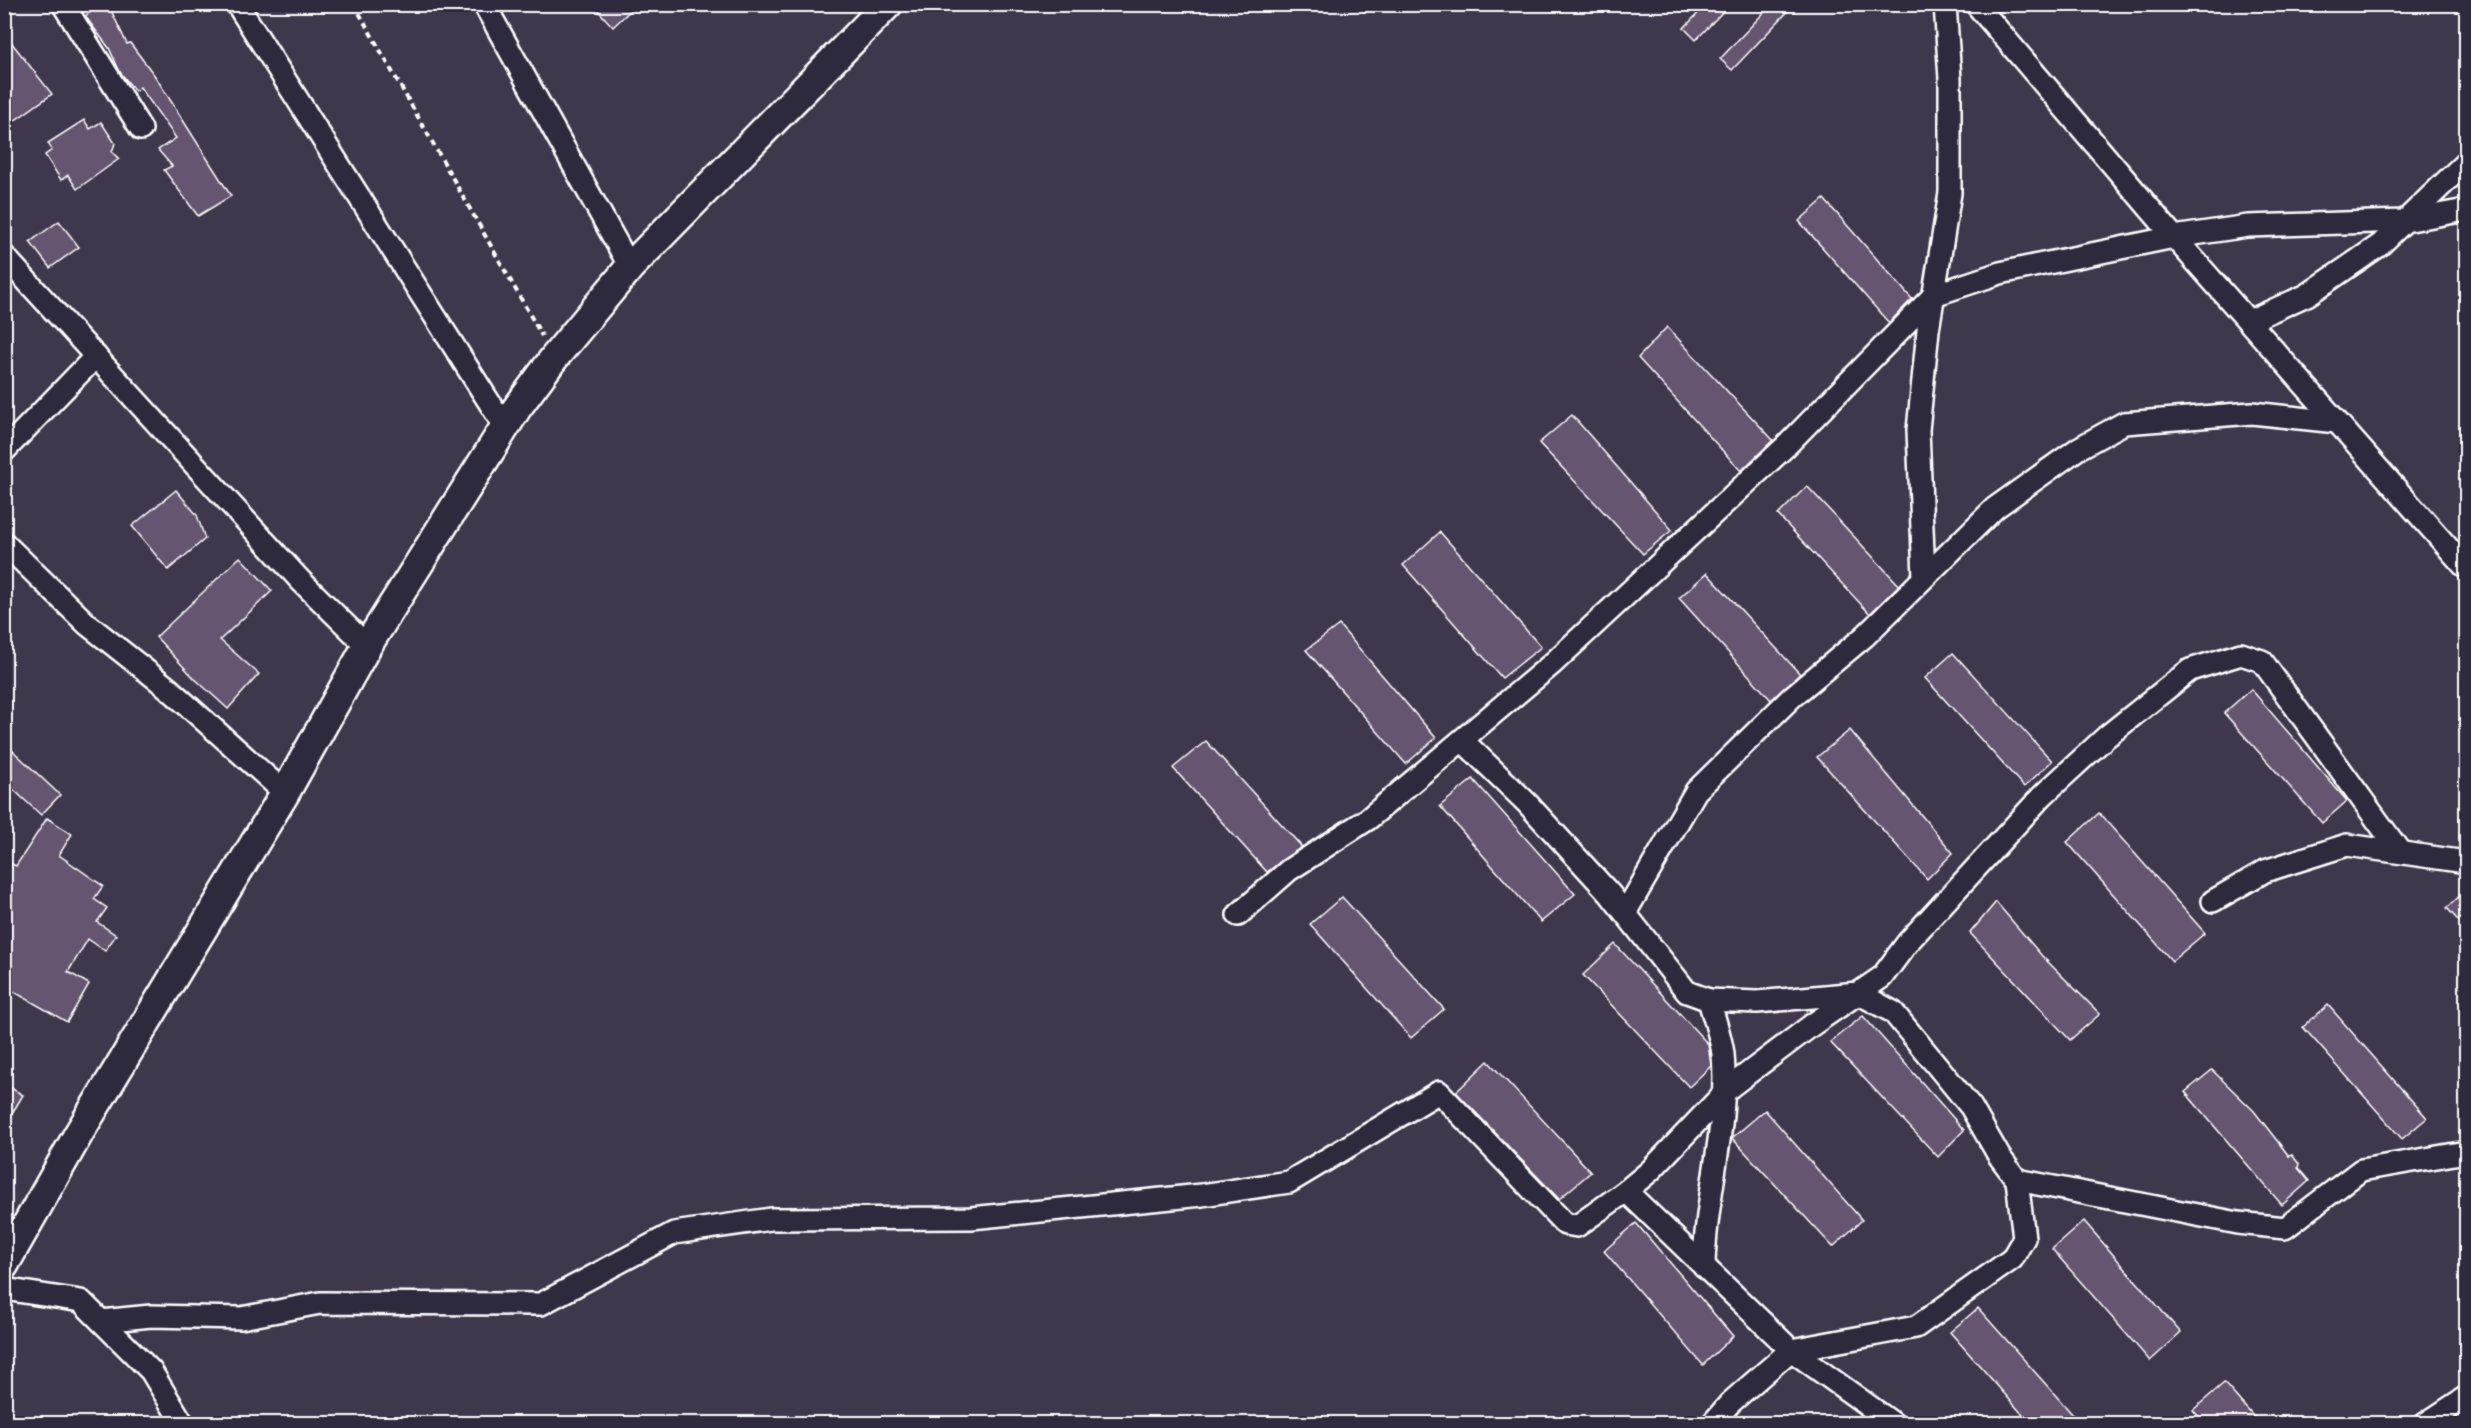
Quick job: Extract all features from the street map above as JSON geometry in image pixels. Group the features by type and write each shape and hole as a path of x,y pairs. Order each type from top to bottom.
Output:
{"main road":[{"path":"4,1265 79,1133 285,793 367,646 505,427 554,358 630,267 888,4"}],"street":[{"path":"63,4 141,129"},
{"path":"237,4 505,427"},
{"path":"484,4 630,267"},
{"path":"1924,577 1918,430 1934,295 1950,193 1950,79 1945,4"},
{"path":"1976,4 2174,237 2466,568"},
{"path":"2248,321 2307,295 2380,245 2466,162"},
{"path":"1238,915 1289,870 1368,819 1552,664 1786,446 1934,295 2000,273 2174,237 2248,226 2405,220 2466,210"},
{"path":"4,256 300,580 367,646"},
{"path":"4,451 96,356"},
{"path":"1625,913 1696,791 1793,696 1865,636 1995,508 2079,448 2124,423 2252,413 2337,422"},
{"path":"4,543 87,624 168,688 285,793"},
{"path":"101,1321 151,1316 241,1318 320,1303 541,1304 674,1233 771,1219 971,1218 1202,1195 1289,1182 1439,1092 1565,1224 1577,1226 1650,1171 1723,1095 1812,1024 1882,977 1908,942 2035,803 2106,737 2190,670 2241,654 2262,662 2400,852"},
{"path":"1462,740 1527,803 1625,913 1687,992 1709,1000 1757,1002 1858,993 1893,1012 1971,1107 1999,1156 2017,1180 2024,1238 2012,1259 1916,1327 1791,1350 1730,1403 1712,1424"},
{"path":"2213,901 2265,871 2347,845 2466,862"},
{"path":"1704,1267 1704,1236 1723,1095 1723,1053 1709,1000"},
{"path":"2017,1180 2238,1223 2285,1228 2361,1170 2466,1152"},
{"path":"1626,1191 1791,1350 1894,1424"},
{"path":"4,1289 81,1301 151,1371 183,1424"},
{"path":"2425,1424 2466,1397"}],"path":[{"path":"354,4 485,240 554,358"}],"building":[{"path":"103,4 108,4 127,44 130,43 155,76 231,196 198,216 164,170 172,166 158,150 176,138 140,87 135,91 120,72 109,48 85,16"},
{"path":"592,4 637,4 613,27"},
{"path":"1707,4 1730,4 1696,40 1684,28"},
{"path":"1772,4 1795,4 1732,70 1720,59"},
{"path":"4,33 52,94 4,128"},
{"path":"84,120 90,129 101,122 115,143 112,152 119,159 77,189 68,175 61,180 45,155 52,150 48,143"},
{"path":"1824,199 1912,299 1889,323 1799,221"},
{"path":"59,221 79,247 50,268 30,242"},
{"path":"1667,327 1773,440 1741,471 1638,358"},
{"path":"1572,415 1672,530 1643,554 1539,443"},
{"path":"1807,486 1899,585 1870,614 1778,515"},
{"path":"176,490 197,515 205,539 168,570 132,526"},
{"path":"1440,532 1541,647 1502,678 1403,565"},
{"path":"240,557 272,591 220,640 259,674 228,709 194,678 156,637"},
{"path":"1707,573 1800,674 1771,700 1679,598"},
{"path":"1339,625 1436,738 1406,764 1306,650"},
{"path":"1953,653 2052,761 2024,787 1925,678"},
{"path":"2251,689 2347,801 2322,823 2224,713"},
{"path":"1850,730 1953,853 1927,879 1817,757"},
{"path":"1206,741 1302,847 1267,872 1173,768"},
{"path":"12,750 60,795 41,815 4,781 4,758"},
{"path":"1473,779 1575,894 1541,922 1440,806"},
{"path":"2099,813 2205,933 2172,961 2067,842"},
{"path":"47,818 72,834 59,855 103,886 94,899 107,908 97,922 116,935 105,951 88,939 68,972 89,984 67,1022 4,986 4,860 16,866"},
{"path":"2466,890 2466,929 2447,908"},
{"path":"1342,897 1444,1009 1411,1038 1310,924"},
{"path":"1996,902 2042,956 2100,1014 2070,1040 1970,933"},
{"path":"1615,944 1708,1044 1711,1066 1689,1087 1583,975"},
{"path":"2328,1005 2427,1118 2402,1139 2303,1027"},
{"path":"1863,1016 1964,1130 1938,1157 1830,1042"},
{"path":"1488,1061 1591,1172 1559,1199 1456,1092"},
{"path":"2212,1070 2254,1111 2289,1156 2292,1155 2299,1164 2298,1168 2309,1181 2282,1205 2185,1092"},
{"path":"4,1084 23,1095 4,1127"},
{"path":"1765,1110 1862,1220 1833,1247 1732,1138"},
{"path":"2084,1221 2181,1333 2150,1361 2052,1249"},
{"path":"1636,1223 1733,1336 1703,1365 1604,1251"},
{"path":"1978,1308 2081,1424 2031,1424 1950,1332"},
{"path":"2224,1383 2260,1424 2205,1424 2193,1410"}]}
